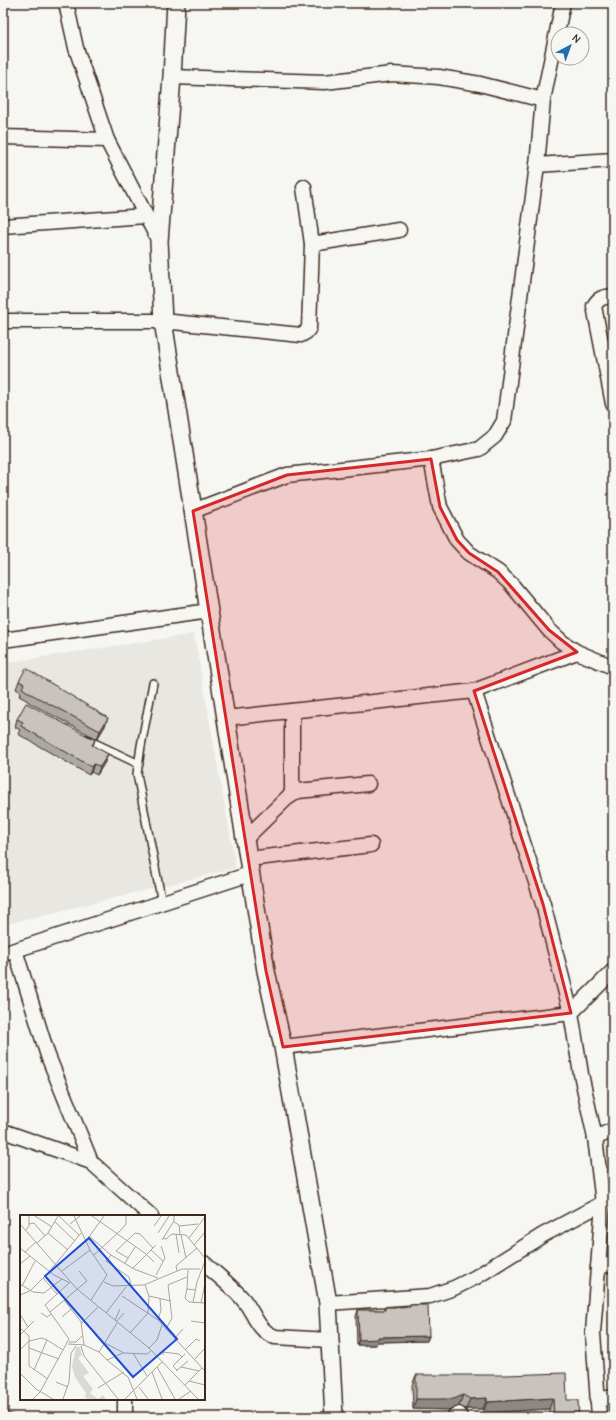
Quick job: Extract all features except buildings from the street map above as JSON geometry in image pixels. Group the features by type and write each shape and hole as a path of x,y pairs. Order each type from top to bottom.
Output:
{"street":[{"path":"66,3 76,48 107,140 159,241"},
{"path":"176,3 172,77 159,241 163,321 266,971 283,1047 328,1303 334,1417"},
{"path":"194,511 287,475 431,459 479,449 494,436 504,421 543,100 563,3"},
{"path":"172,77 326,82 392,74 439,77 480,84 543,100"},
{"path":"3,137 107,140"},
{"path":"536,165 613,160"},
{"path":"3,321 163,321 300,334 306,332 309,328 312,244 304,187"},
{"path":"3,226 145,216"},
{"path":"312,244 399,230"},
{"path":"613,296 602,297 597,300 594,306 613,404"},
{"path":"431,459 440,508 457,540 469,553 498,572 511,584 549,630 562,642 577,652 613,667"},
{"path":"3,640 209,611"},
{"path":"226,718 474,691 577,652"},
{"path":"474,691 543,904 571,1013 581,1074 595,1138 603,1203 593,1333 598,1417"},
{"path":"292,711 292,794"},
{"path":"245,840 292,794 298,792 368,784"},
{"path":"91,1162 48,1056 9,952 162,903 249,867 371,845"},
{"path":"283,1047 571,1013 613,971"},
{"path":"595,1138 613,1130"},
{"path":"3,1131 91,1162 150,1215"},
{"path":"328,1303 430,1296 454,1288 476,1277 543,1235 603,1203"},
{"path":"205,1264 249,1306 261,1329 267,1334 275,1337 330,1340"},
{"path":"598,1267 613,1264"},
{"path":"597,1400 613,1397"},
{"path":"125,1400 125,1417"}],"lane":[{"path":"153,683 137,774 162,903"},
{"path":"81,737 139,764"}],"highlighted area":[{"path":"431,459 440,507 457,540 469,553 498,572 549,630 577,652 474,691 543,904 571,1013 283,1047 266,971 193,511 287,475"}],"shaded area":[{"path":"194,634 236,868 3,925 3,663"}]}
